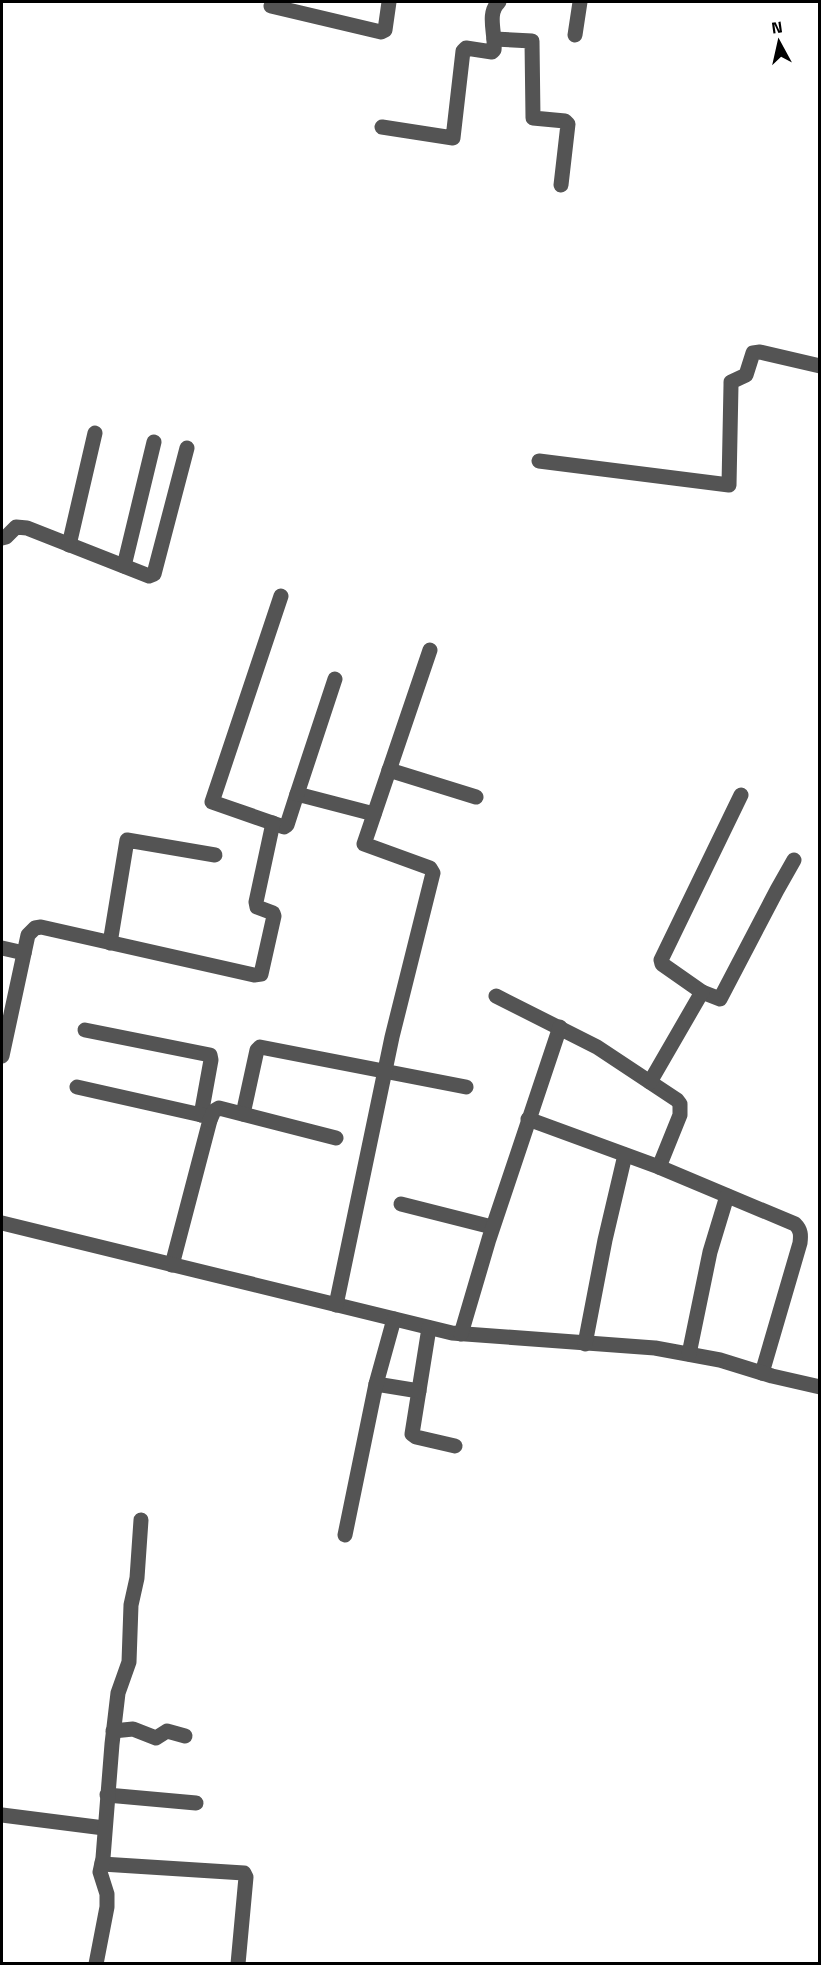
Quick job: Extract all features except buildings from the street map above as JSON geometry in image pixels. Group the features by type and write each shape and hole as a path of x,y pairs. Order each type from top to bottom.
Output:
{"street":[{"path":"271,6 381,32 385,30 390,2"},
{"path":"382,127 453,138 463,51 466,48 492,52 495,49 492,12 494,5 499,2"},
{"path":"575,36 580,2"},
{"path":"494,39 532,41 533,118 565,121 568,124 561,185"},
{"path":"539,461 729,485 731,385 732,382 746,375 753,353 760,352 819,366"},
{"path":"69,545 95,433"},
{"path":"124,566 154,442"},
{"path":"2,538 13,529 20,527 148,576 154,574 187,448"},
{"path":"281,596 211,800 213,803 284,827 287,825 335,679"},
{"path":"336,1305 385,1070 433,873 430,868 365,845 430,650"},
{"path":"389,770 476,797"},
{"path":"297,794 374,814"},
{"path":"741,795 661,961 662,964 702,992 720,999 794,860"},
{"path":"2,1056 24,953 31,931 41,927 254,975 261,974 274,916 273,913 257,907 255,902 273,823"},
{"path":"110,943 127,840 215,855"},
{"path":"2,948 24,953"},
{"path":"650,1082 702,992"},
{"path":"496,996 597,1047 677,1100 681,1110 659,1167"},
{"path":"461,1334 492,1227 560,1027"},
{"path":"85,1030 210,1055 206,1118 172,1265"},
{"path":"243,1114 257,1050 260,1047 466,1087"},
{"path":"77,1087 206,1118"},
{"path":"206,1118 217,1108 336,1138"},
{"path":"528,1119 659,1167 795,1224 799,1228 801,1235 762,1373"},
{"path":"585,1344 605,1240 625,1155"},
{"path":"688,1354 710,1252 727,1196"},
{"path":"401,1204 492,1227"},
{"path":"2,1223 429,1328 461,1334 656,1348 720,1360 819,1387"},
{"path":"345,1535 376,1384 394,1319"},
{"path":"429,1328 412,1432 413,1436 455,1446"},
{"path":"376,1384 419,1391"},
{"path":"96,1964 107,1907 107,1894 100,1872 113,1731 120,1686 129,1662 130,1605 137,1578 141,1520"},
{"path":"113,1731 133,1729 152,1737 167,1731 185,1736"},
{"path":"107,1795 196,1803"},
{"path":"2,1815 105,1828"},
{"path":"102,1864 244,1873 246,1877 238,1964"}]}
